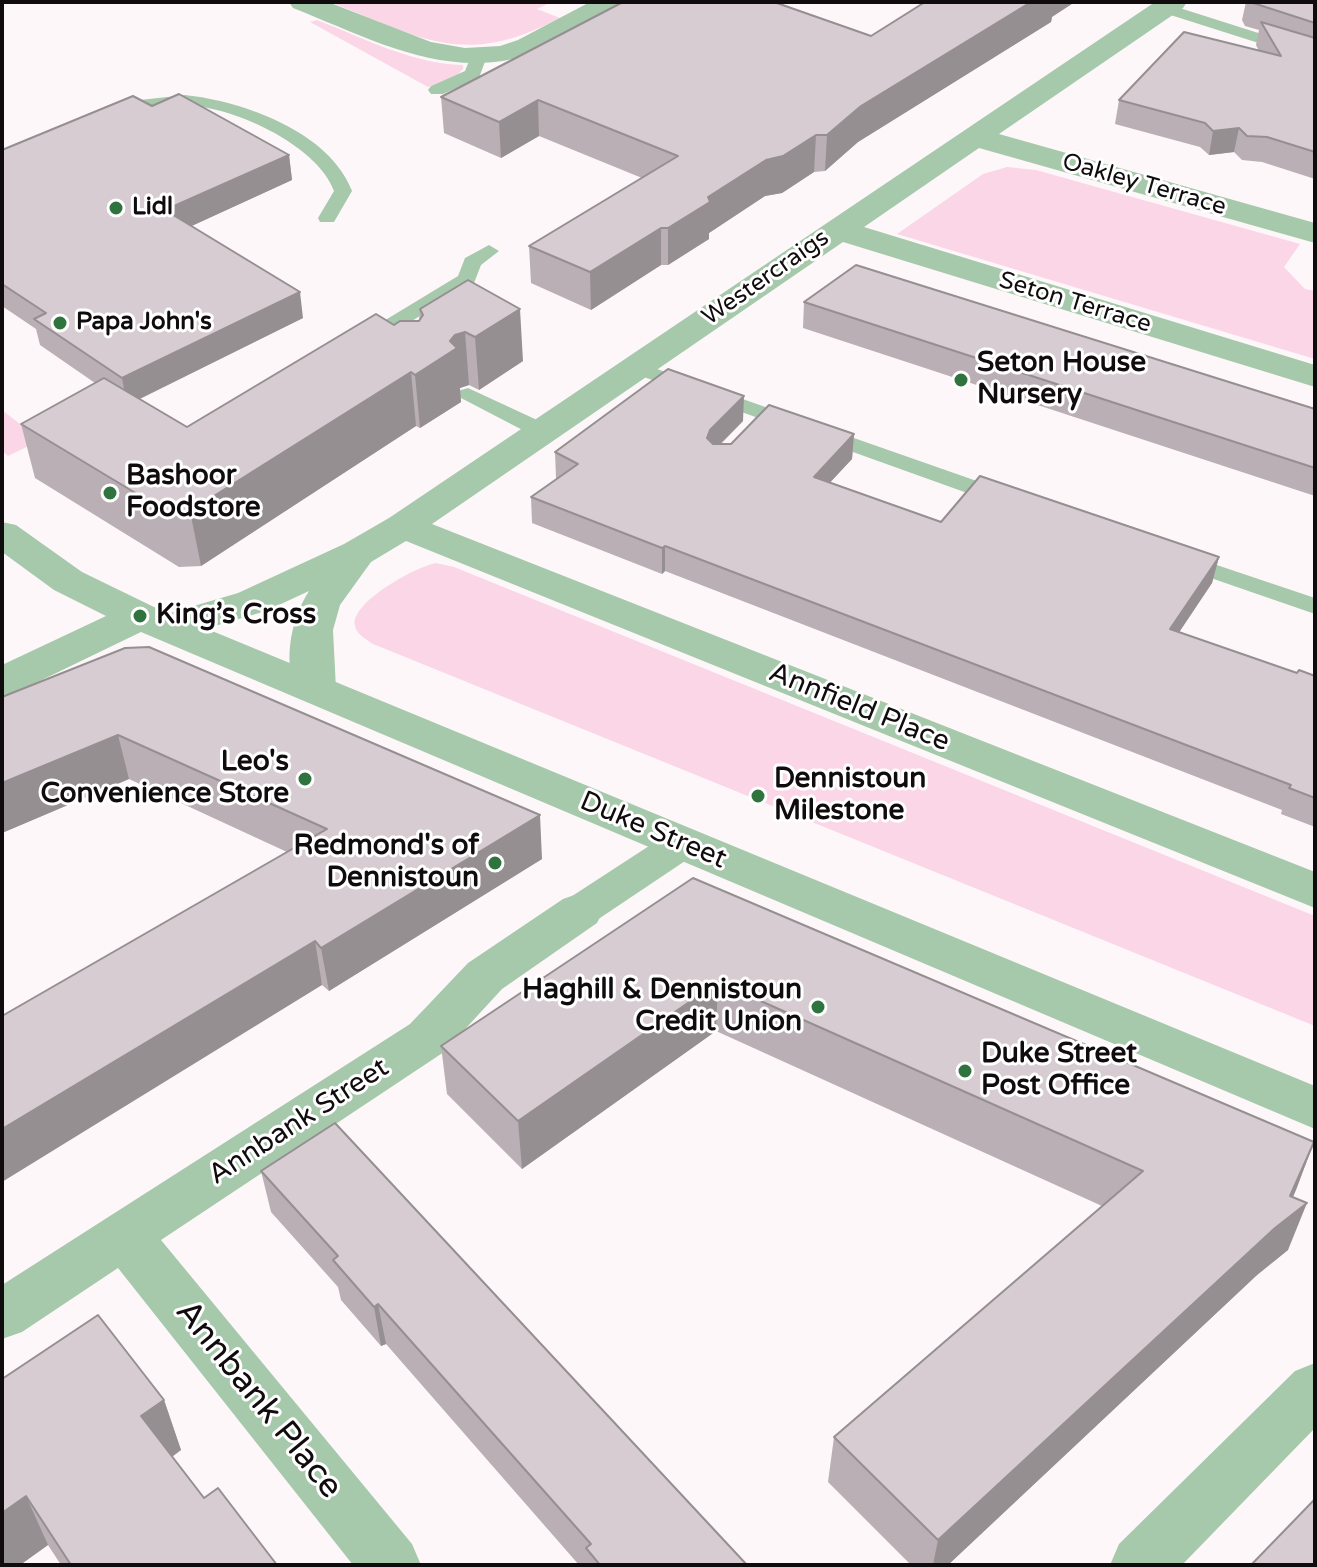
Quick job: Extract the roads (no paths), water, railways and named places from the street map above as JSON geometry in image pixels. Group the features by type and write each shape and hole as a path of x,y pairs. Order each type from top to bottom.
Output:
{"street":[{"path":"303,2 424,49 451,56 479,56 528,46 611,2"},
{"name":"Westercraigs","path":"2,682 153,621 252,602 358,553 637,368 836,229 1168,5"},
{"name":"Oakley Terrace","path":"974,137 1315,233"},
{"name":"Seton Terrace","path":"836,229 1315,376"},
{"name":"Annfield Place","path":"403,526 1315,891"},
{"name":"Duke Street","path":"2,534 68,581 153,621 1315,1108"},
{"name":"Westercraigs","path":"315,689 310,640 312,621 317,607 358,553"},
{"path":"580,911 683,843"},
{"name":"Annbank Street","path":"2,1315 427,1038 485,976 580,911"},
{"name":"Annbank Place","path":"125,1236 391,1565"},
{"path":"1140,1565 1315,1389"}],"lane":[{"path":"1168,5 1315,56"},
{"path":"437,90 473,74 479,56"},
{"path":"93,121 128,108 157,102 198,100 237,109 304,144 337,172 343,191 327,218"},
{"path":"391,353 366,340 467,279 472,262 489,251"},
{"path":"637,368 1018,503"},
{"path":"468,394 542,431"},
{"path":"747,434 766,415"},
{"path":"1167,555 1315,606"}],"place":[{"name":"Lidl","path":"116,208"},
{"name":"Papa John's","path":"60,323"},
{"name":"Seton House Nursery","path":"961,380"},
{"name":"Bashoor Foodstore","path":"110,493"},
{"name":"King’s Cross","path":"140,616"},
{"name":"Leo's Convenience Store","path":"305,779"},
{"name":"Dennistoun Milestone","path":"758,796"},
{"name":"Redmond's of Dennistoun","path":"495,863"},
{"name":"Haghill & Dennistoun Credit Union","path":"818,1007"},
{"name":"Duke Street Post Office","path":"965,1071"}]}
